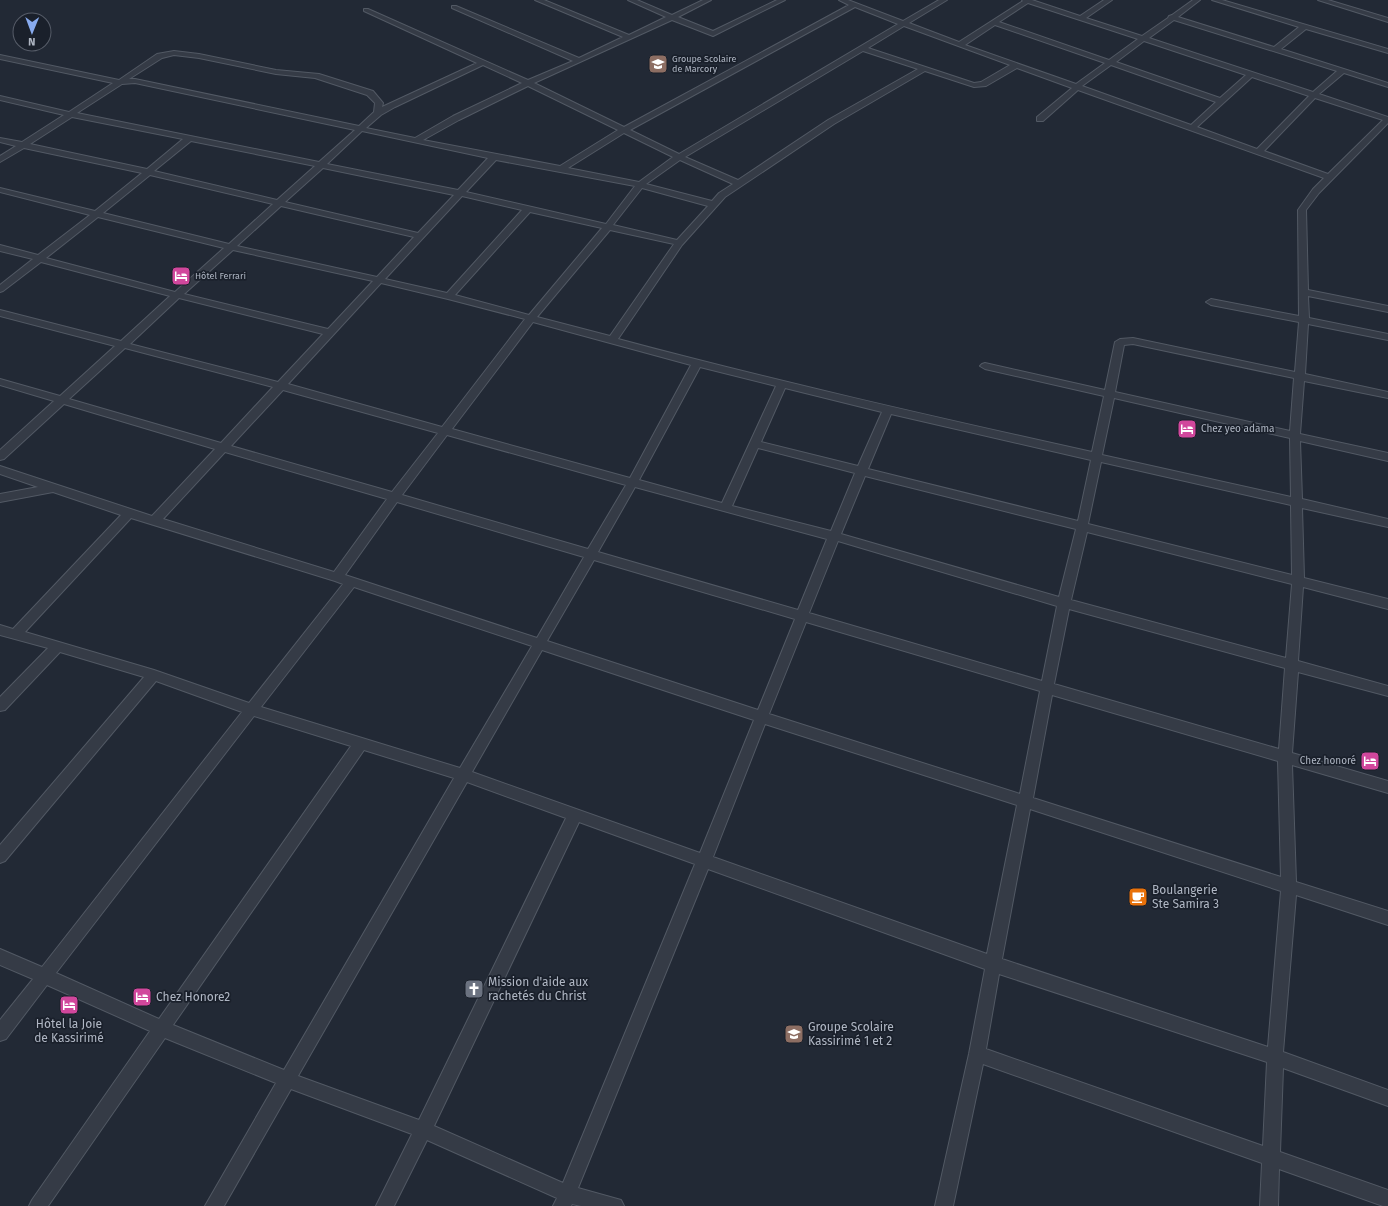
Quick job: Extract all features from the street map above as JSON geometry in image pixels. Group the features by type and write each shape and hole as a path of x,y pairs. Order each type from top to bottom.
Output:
{"street":[{"path":"538,0 628,37"},
{"path":"631,0 713,34 782,0"},
{"path":"415,141 456,118 528,83 579,62 628,37 708,0"},
{"path":"842,0 1016,65 1328,177"},
{"path":"926,0 940,2"},
{"path":"960,44 1027,0 1388,119 1328,177 1302,210 1304,320 1294,434 1298,581 1285,757 1289,886 1275,1057 1269,1206"},
{"path":"1080,18 1109,0"},
{"path":"1040,119 1078,86 1196,0"},
{"path":"1215,0 1388,51"},
{"path":"1321,0 1388,20"},
{"path":"337,577 395,496 531,318 607,228 640,185 679,157 940,2"},
{"path":"561,169 624,130 854,5"},
{"path":"454,7 579,62"},
{"path":"366,10 528,83 679,157 737,183"},
{"path":"1171,17 1388,85"},
{"path":"994,23 1222,101"},
{"path":"1276,50 1305,26"},
{"path":"862,48 974,85 983,84 1016,65"},
{"path":"0,160 160,56 174,53 199,56 276,72 316,76 370,93 379,103 378,114"},
{"path":"0,57 119,82 135,81 415,141 640,185 712,204"},
{"path":"0,456 122,344 232,247 321,164 378,114 392,105 482,63"},
{"path":"613,339 679,243 712,204 722,195 737,183 831,122 924,69"},
{"path":"1259,152 1314,95 1342,71"},
{"path":"1192,128 1251,74"},
{"path":"0,98 70,114 459,193 527,210 679,243"},
{"path":"0,289 97,214 190,138"},
{"path":"0,140 148,172 420,236"},
{"path":"155,520 282,386 459,193 494,157"},
{"path":"0,190 232,247 448,296 613,339 696,363 888,410 1388,523"},
{"path":"448,296 527,210"},
{"path":"0,248 177,295 331,333"},
{"path":"1304,292 1388,309"},
{"path":"1211,302 1388,338"},
{"path":"0,313 282,386 726,508 834,536 1064,603 1388,690"},
{"path":"944,1206 977,1054 993,964 1064,603 1082,528 1120,342 1133,341 1388,395"},
{"path":"214,1206 633,482 696,363"},
{"path":"985,366 1294,434 1388,457"},
{"path":"0,382 395,496 591,555 1388,787"},
{"path":"726,508 782,384"},
{"path":"565,1200 803,617 834,536 888,410"},
{"path":"755,444 1082,528 1388,604"},
{"path":"0,470 129,513 337,577 762,717 1388,918"},
{"path":"0,498 54,488"},
{"path":"15,634 129,513"},
{"path":"0,1033 351,582"},
{"path":"0,630 154,675 252,710 464,775 993,964 1275,1057 1388,1098"},
{"path":"0,706 58,646"},
{"path":"0,856 154,675"},
{"path":"38,1206 163,1029 361,743"},
{"path":"385,1206 575,815"},
{"path":"0,957 163,1029 288,1080 423,1130 565,1200 615,1206"},
{"path":"977,1054 1388,1199"}],"place":[{"name":"Groupe Scolaire de Marcory","path":"658,64"},
{"name":"Hôtel Ferrari","path":"181,276"},
{"name":"Chez yeo adama","path":"1187,429"},
{"name":"Chez honoré","path":"1370,761"},
{"name":"Boulangerie Ste Samira 3","path":"1138,897"},
{"name":"Mission d'aide aux rachetés du Christ","path":"474,989"},
{"name":"Chez Honore2","path":"142,997"},
{"name":"Hôtel la Joie de Kassirimé","path":"69,1005"},
{"name":"Groupe Scolaire Kassirimé 1 et 2","path":"794,1034"}]}
